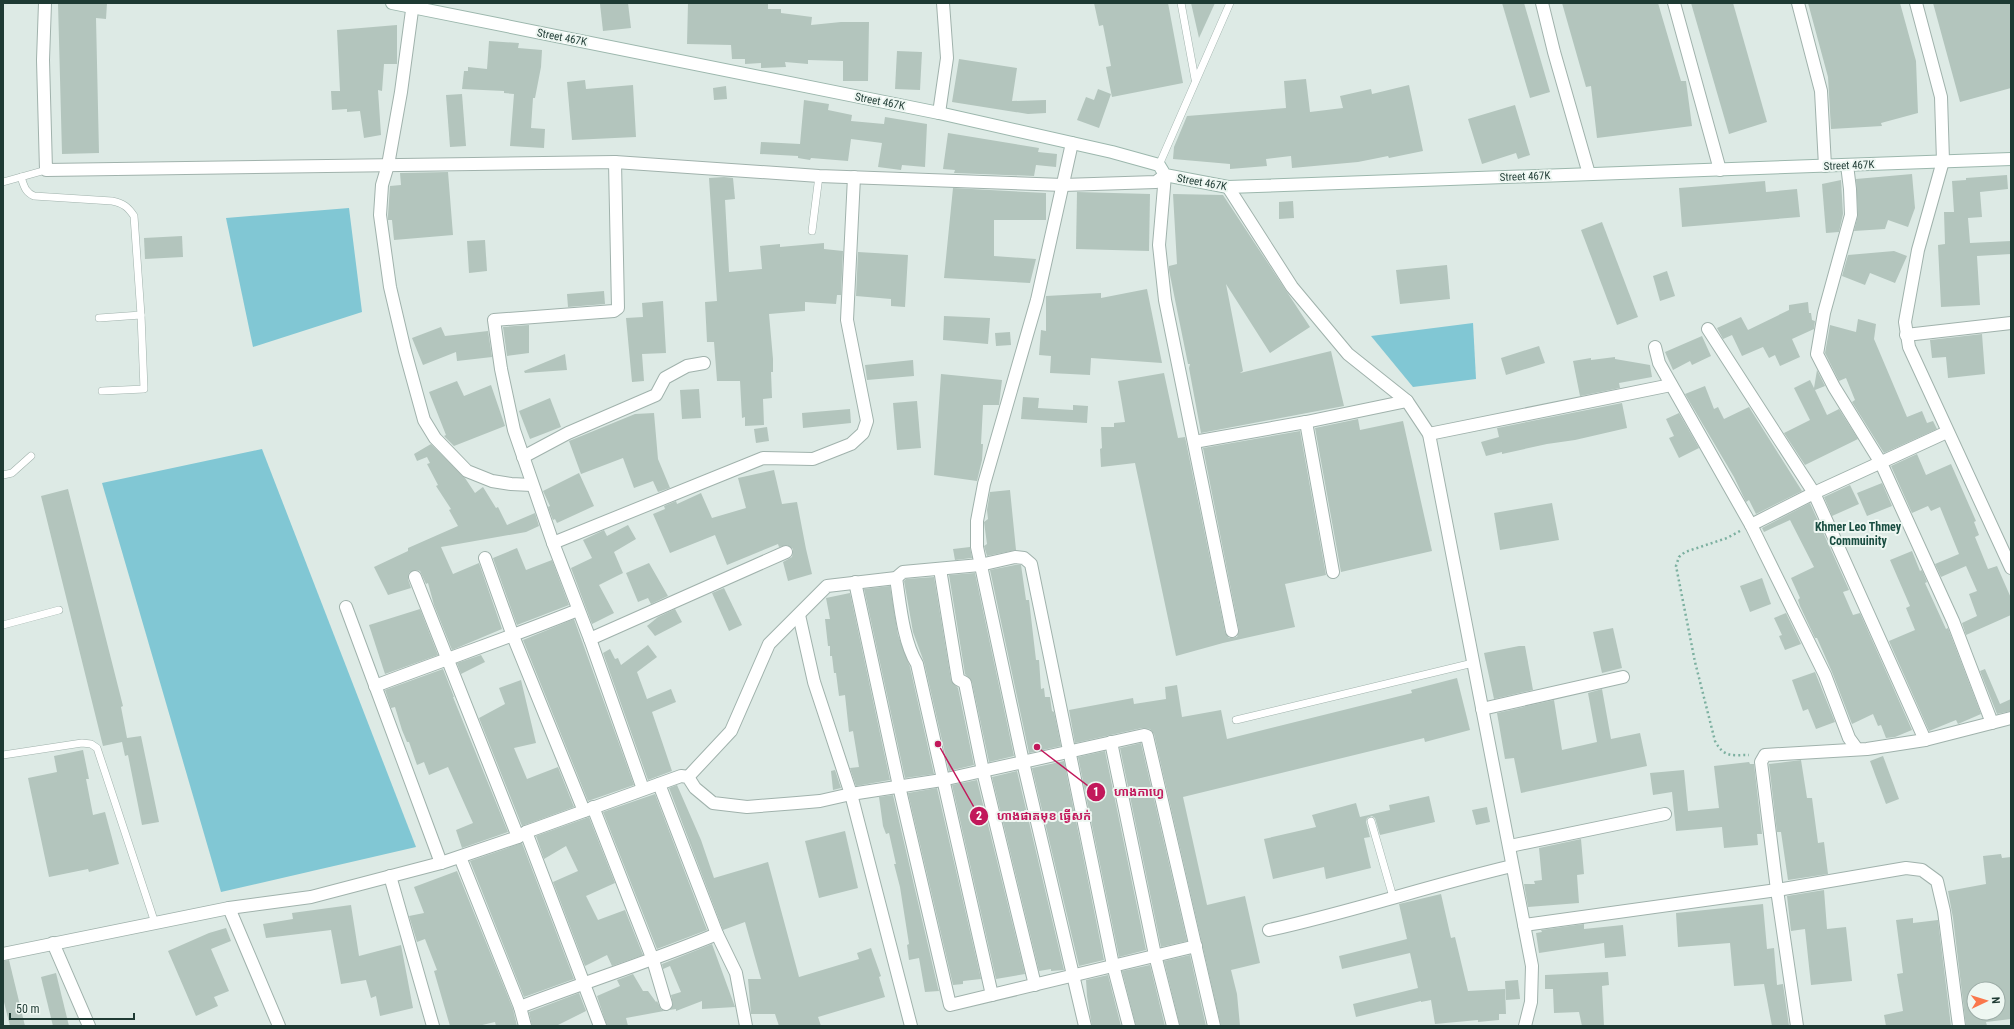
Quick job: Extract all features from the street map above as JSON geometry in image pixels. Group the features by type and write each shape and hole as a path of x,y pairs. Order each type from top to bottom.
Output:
{"street":[{"path":"45,3 43,60 46,170 614,162 820,176 1063,185 1156,182 1162,170"},
{"name":"Street 467K","path":"392,3 413,5 939,113 1112,152 1162,170 1228,187 2011,159"},
{"path":"939,113 947,58 943,3"},
{"path":"1542,3 1554,52 1589,174"},
{"path":"1674,3 1720,170"},
{"path":"1798,3 1821,91 1825,166"},
{"path":"1916,3 1941,97 1943,161 1918,250 1906,322 1906,335 1909,348 2011,568"},
{"path":"413,5 388,165 382,185 380,215 390,287 405,351 424,420 435,438 467,471 492,481 510,484 532,484"},
{"path":"1072,144 1036,300 984,484 977,521 977,547 1023,762 1086,1026"},
{"path":"614,162 618,308 614,311 494,320 503,377 514,430 553,543 590,639 643,789"},
{"path":"1847,165 1851,215 1824,313 1817,354 1834,387 1881,462 1953,620 1992,723"},
{"path":"1162,170 1160,245 1165,300 1232,631"},
{"path":"553,543 763,458 812,459 851,444 863,433 867,421 847,320 854,177"},
{"path":"1228,187 1292,287 1348,354 1407,401 1429,434 1510,846 1512,866 1532,966 1531,1002 1525,1026"},
{"path":"1906,335 2011,323"},
{"path":"1708,329 1814,493 1924,740"},
{"path":"1655,347 1659,363 1751,525 1825,675 1849,738 1857,749"},
{"path":"523,458 568,433 656,395 665,378 687,366 704,363"},
{"path":"1429,434 1672,385"},
{"path":"1194,442 1306,422 1407,401"},
{"path":"1306,422 1332,572"},
{"path":"1751,525 1814,493 1947,432"},
{"path":"590,639 786,552"},
{"path":"688,777 731,731 769,644 827,586 896,578 903,572 980,565 1015,557 1024,558 1031,564 1068,752 1113,965 1129,1026"},
{"path":"485,558 513,636 653,960 666,1004"},
{"path":"940,569 958,679 965,683 983,771 1035,985"},
{"path":"415,578 446,658 584,982 600,1026"},
{"path":"896,578 903,623 913,657 917,664 942,780 992,995"},
{"path":"854,582 898,786 950,1005 1196,946"},
{"path":"346,607 441,863"},
{"path":"375,686 446,658 513,636 578,610"},
{"path":"799,614 814,682 851,794 911,1026"},
{"path":"1482,709 1623,676"},
{"path":"1797,1026 1777,890 1762,762 1765,755 1857,749 1924,740 2011,718"},
{"path":"3,954 229,908 311,897 441,863 681,776 688,777 695,788 713,803 747,807 820,801 851,794 942,780 1144,735 1147,736 1214,1026"},
{"path":"1111,742 1155,955 1173,1026"},
{"path":"659,784 717,934 736,973 746,1026"},
{"path":"1510,846 1665,814"},
{"path":"460,857 520,1007 525,1026"},
{"path":"1269,930 1316,919 1451,880 1512,866"},
{"path":"1524,925 1777,890 1906,868 1922,870 1937,881 1944,911 1959,1026"},
{"path":"390,876 433,1026"},
{"path":"229,908 280,1026"},
{"path":"520,1007 584,982 653,960 717,934"},
{"path":"53,943 89,1026"}],"lane":[{"path":"1181,3 1195,79"},
{"path":"1162,170 1195,79 1230,3"},
{"path":"3,182 46,170"},
{"path":"812,231 820,176"},
{"path":"21,177 24,189 28,194 34,196 112,201 121,203 129,208 134,216 141,315 144,389 102,391"},
{"path":"99,318 141,315"},
{"path":"3,475 12,473 32,456"},
{"path":"3,625 59,610"},
{"path":"1236,720 1473,663"},
{"path":"3,755 82,743 91,744 97,748 155,923"},
{"path":"1371,821 1393,897"}],"path":[{"path":"1751,525 1727,538 1685,552 1679,557 1676,566 1695,662 1714,741 1719,749 1727,755 1765,755"}],"water":[{"path":"349,208 362,312 253,347 226,218"},
{"path":"1473,323 1476,379 1413,387 1371,336"},
{"path":"262,449 416,847 221,892 102,483"}],"building":[{"path":"58,3 107,3 106,19 96,18 99,153 62,154"},
{"path":"628,3 631,28 603,31 600,4"},
{"path":"688,3 768,3 768,9 781,9 781,13 812,17 811,25 841,22 869,22 868,81 843,81 843,61 808,60 808,64 785,62 786,67 761,68 761,63 745,64 745,59 732,59 731,45 687,44"},
{"path":"1094,3 1168,3 1183,83 1112,97 1106,67 1111,66 1103,25 1099,26"},
{"path":"1191,3 1215,3 1199,38"},
{"path":"1502,3 1524,3 1550,92 1530,98"},
{"path":"1562,3 1658,3 1681,81 1686,81 1692,126 1597,138 1591,86 1586,87"},
{"path":"1691,3 1733,3 1767,122 1729,134"},
{"path":"1808,3 1900,3 1916,61 1918,113 1881,123 1882,126 1831,129 1828,77"},
{"path":"1933,3 2011,3 2011,88 1960,102"},
{"path":"397,25 397,64 384,64 382,91 378,90 381,135 364,138 360,111 347,112 347,109 332,110 331,91 340,91 337,30"},
{"path":"489,41 519,43 518,48 542,50 541,67 535,98 533,98 531,128 545,129 544,148 510,146 514,94 504,93 504,91 462,89 464,71 468,71 468,67 487,69"},
{"path":"897,51 922,52 920,90 895,89"},
{"path":"959,59 1017,68 1012,101 1046,100 1046,113 1028,114 952,102"},
{"path":"1306,79 1310,112 1343,108 1340,96 1371,89 1372,94 1409,85 1423,151 1389,158 1388,156 1358,162 1292,168 1291,156 1266,159 1267,166 1230,169 1230,164 1173,159 1174,147 1187,116 1286,108 1284,81"},
{"path":"585,80 586,89 633,85 636,137 572,140 567,82"},
{"path":"726,86 727,99 714,100 713,88"},
{"path":"1098,89 1111,94 1099,128 1077,120 1086,97 1094,100"},
{"path":"462,94 466,146 450,147 446,95"},
{"path":"804,100 829,104 828,110 852,115 851,121 884,124 885,117 927,124 925,167 902,165 901,170 878,167 882,143 851,139 848,161 811,158 810,160 798,158 798,156 760,154 761,142 800,144"},
{"path":"1515,105 1530,155 1518,159 1516,153 1482,164 1468,119"},
{"path":"948,133 1039,148 1038,152 1057,154 1056,167 1036,165 1034,176 954,173 955,170 943,169"},
{"path":"448,172 453,235 394,240 392,220 388,220 390,186 401,185 400,173"},
{"path":"1912,174 1915,208 1908,227 1888,220 1885,229 1854,231 1858,215 1856,179"},
{"path":"2007,175 2008,189 1980,192 1982,217 1968,218 1970,243 2011,241 2011,254 1977,256 1980,305 1941,307 1938,245 1945,244 1944,212 1954,212 1952,181 1966,180 1966,178"},
{"path":"709,178 733,178 735,199 725,200 729,272 762,269 760,246 780,244 780,247 824,243 824,249 843,251 841,295 837,295 836,304 805,302 805,311 769,314 773,359 773,372 771,372 772,398 763,399 764,425 745,426 745,417 742,418 740,381 717,381 714,342 707,342 705,302 717,301"},
{"path":"1841,180 1843,214 1839,232 1826,233 1822,184"},
{"path":"1765,181 1766,192 1797,189 1800,217 1682,227 1679,188"},
{"path":"953,188 1046,193 1046,220 994,220 994,256 1036,259 1030,283 944,278"},
{"path":"1077,192 1150,194 1149,251 1076,249"},
{"path":"1173,194 1223,195 1310,327 1270,353 1226,284 1243,371 1240,373 1331,351 1344,406 1201,433 1189,368 1190,364 1188,364 1169,270 1169,266 1177,264"},
{"path":"1293,201 1294,218 1279,219 1279,202"},
{"path":"1602,222 1638,317 1617,325 1581,230"},
{"path":"182,236 183,257 145,259 144,238"},
{"path":"485,240 487,271 469,273 467,241"},
{"path":"1894,251 1907,256 1895,283 1870,273 1865,285 1842,276 1848,255"},
{"path":"858,252 908,255 905,307 891,306 891,299 856,296"},
{"path":"1447,265 1450,299 1400,304 1396,270"},
{"path":"1667,271 1675,296 1660,301 1653,276"},
{"path":"1147,289 1162,363 1091,358 1090,375 1050,373 1051,356 1039,355 1041,330 1046,331 1046,296 1101,293 1101,298"},
{"path":"604,291 605,304 568,307 567,294"},
{"path":"663,301 666,353 642,354 644,381 632,382 626,318 643,317 642,303"},
{"path":"1808,302 1809,313 1811,313 1812,320 1815,321 1814,329 1792,339 1800,357 1780,366 1775,355 1769,358 1763,347 1742,356 1732,335 1723,339 1717,328 1741,317 1748,330 1789,310 1789,305"},
{"path":"944,316 990,318 988,344 943,340"},
{"path":"1858,319 1876,324 1874,339 1907,417 1922,411 1927,423 1933,421 1937,429 1884,453 1852,402 1855,400 1846,378 1839,381 1825,353 1830,325 1856,332"},
{"path":"529,325 529,353 507,356 503,327"},
{"path":"441,327 445,336 488,331 492,357 457,361 456,352 423,365 412,338"},
{"path":"1010,332 1011,345 996,346 995,333"},
{"path":"1982,334 1985,374 1948,378 1946,357 1932,358 1930,340"},
{"path":"1702,336 1711,356 1692,365 1690,361 1673,370 1665,352"},
{"path":"1539,346 1545,363 1506,375 1501,358"},
{"path":"565,354 567,370 525,373 524,371"},
{"path":"1615,357 1615,359 1650,365 1652,377 1619,383 1620,388 1580,396 1573,361 1591,358 1591,360"},
{"path":"913,360 914,376 867,380 865,365"},
{"path":"1817,370 1825,386 1815,390 1827,415 1839,409 1858,439 1805,465 1784,433 1810,420 1794,388 1810,380 1814,388"},
{"path":"1164,373 1178,438 1185,437 1225,632 1229,638 1237,637 1239,630 1203,448 1300,431 1326,575 1285,584 1295,627 1223,643 1176,656 1135,463 1101,467 1100,449 1102,448 1101,427 1114,427 1114,423 1125,422 1118,381"},
{"path":"941,374 1002,380 999,405 983,405 981,444 983,444 982,460 977,481 934,475"},
{"path":"457,381 464,396 491,385 505,426 454,446 444,436 446,435 429,392"},
{"path":"1705,386 1714,409 1718,407 1724,419 1749,407 1802,491 1756,514 1749,500 1746,502 1734,477 1685,394"},
{"path":"699,389 701,418 682,419 680,390"},
{"path":"1023,397 1039,398 1038,408 1073,410 1073,405 1088,406 1087,423 1021,419"},
{"path":"550,398 561,427 530,439 519,411"},
{"path":"917,401 921,448 897,450 893,403"},
{"path":"1622,403 1627,428 1575,440 1486,456 1481,442 1499,437 1497,428"},
{"path":"850,409 851,423 803,428 802,413"},
{"path":"654,413 658,459 670,488 658,492 653,481 634,488 623,458 581,474 569,441 635,414"},
{"path":"1679,413 1699,448 1679,458 1669,438 1674,436 1666,419"},
{"path":"1358,419 1360,430 1403,421 1432,551 1341,572 1315,428"},
{"path":"767,427 769,441 756,443 754,429"},
{"path":"431,444 465,478 475,493 483,487 496,508 498,507 507,525 535,513 539,526 526,532 441,547 453,574 479,563 502,629 452,650 434,605 428,583 426,584 420,571 416,570 409,573 408,579 411,588 388,595 374,567 408,551 408,548 458,526 449,510 451,509 436,486 438,485 427,464 430,463 427,457 417,461 414,454"},
{"path":"1917,454 1926,475 1951,464 1976,521 1974,522 1979,535 1975,537 1988,569 1997,566 2011,598 2011,615 1966,635 1962,623 1977,616 1969,594 1977,591 1966,566 1941,577 1935,564 1959,554 1940,507 1931,511 1928,506 1912,513 1891,466"},
{"path":"774,470 782,504 797,502 812,574 788,581 783,562 792,557 793,549 787,545 779,547 778,544 727,565 715,535 670,553 653,514 665,509 664,506 676,501 677,504 701,493 712,518 746,508 738,478"},
{"path":"579,473 594,506 557,523 555,519 553,520 548,507 550,506 543,491"},
{"path":"1882,483 1892,506 1867,516 1857,493"},
{"path":"1850,485 1859,504 1832,516 1824,497"},
{"path":"68,489 123,706 121,707 127,738 141,736 159,822 142,825 128,755 125,756 122,742 103,746 41,496"},
{"path":"1010,490 1016,550 987,556 984,546 987,544 984,522 988,519 987,510 990,492"},
{"path":"1552,503 1559,540 1500,550 1494,513"},
{"path":"1810,503 1849,590 1843,592 1853,615 1860,613 1912,730 1895,737 1886,738 1881,725 1878,726 1873,714 1852,724 1832,672 1817,638 1815,638 1800,606 1798,600 1800,598 1791,578 1814,567 1790,520 1764,532 1762,528"},
{"path":"628,525 636,539 614,552 623,573 599,585 614,613 592,624 571,568 592,558 583,540 604,530 607,536"},
{"path":"970,547 972,558 955,560 953,549"},
{"path":"517,548 526,570 552,560 569,605 517,625 493,558"},
{"path":"1912,551 1920,571 1922,570 1927,582 1925,583 1946,629 1948,628 1981,714 1958,724 1956,720 1929,731 1889,641 1915,630 1906,608 1910,606 1890,560"},
{"path":"649,563 668,596 651,604 648,598 638,602 626,573"},
{"path":"1021,565 1026,600 1029,600 1036,660 1039,660 1041,689 1044,688 1045,697 1050,697 1061,746 1029,753 990,570"},
{"path":"975,573 1014,756 989,762 972,682 965,674 949,575"},
{"path":"934,577 951,680 958,688 974,765 949,771 924,662 913,632 904,581 906,579"},
{"path":"1762,578 1771,604 1750,612 1740,586"},
{"path":"890,586 898,635 910,667 934,774 905,778 864,589"},
{"path":"724,588 742,625 729,631 712,593"},
{"path":"850,593 890,780 856,786 850,768 859,767 853,731 849,732 845,695 839,696 836,673 834,673 832,656 830,656 830,646 828,646 825,619 830,619 826,598"},
{"path":"420,609 438,655 385,674 369,625"},
{"path":"675,609 682,622 655,636 647,626 658,617"},
{"path":"1786,613 1801,644 1785,650 1779,636 1782,635 1774,618"},
{"path":"574,619 634,785 588,801 523,640"},
{"path":"1613,628 1622,668 1602,673 1593,632"},
{"path":"648,645 657,657 637,672 647,699 671,689 676,702 652,712 672,771 648,780 603,653 610,649 615,659 618,658 621,665"},
{"path":"1525,646 1533,690 1494,699 1484,653"},
{"path":"481,655 485,662 461,674 457,663"},
{"path":"443,669 508,832 462,848 456,830 473,823 448,767 429,775 424,762 417,765 409,742 407,742 402,730 395,707 391,708 385,690"},
{"path":"1985,669 2000,704 2011,699 2011,711 1997,714 1980,671"},
{"path":"1815,672 1835,722 1816,729 1808,709 1803,711 1792,680"},
{"path":"1457,678 1470,730 1425,742 1424,738 1183,797 1207,905 1245,896 1260,963 1231,970 1237,994 1240,1026 1221,1026 1154,734 1150,729 1142,728 1075,743 1069,710 1133,698 1134,704 1166,699 1165,687 1177,685 1182,717 1221,710 1227,739 1412,693 1411,690"},
{"path":"521,680 536,743 514,748 527,779 558,767 574,807 522,826 479,718 505,704 499,688"},
{"path":"1602,689 1611,739 1640,733 1647,766 1521,793 1514,758 1505,759 1497,713 1554,700 1562,750 1597,742 1588,693"},
{"path":"1141,743 1187,941 1161,947 1120,748"},
{"path":"83,750 89,779 86,779 93,815 105,812 119,864 89,872 88,869 49,877 28,778 57,772 54,756"},
{"path":"1105,751 1146,950 1119,957 1078,757"},
{"path":"1883,756 1899,799 1886,804 1870,761"},
{"path":"1801,760 1807,798 1812,798 1818,843 1824,842 1828,874 1788,880 1781,832 1777,832 1769,764"},
{"path":"1064,761 1104,960 1079,966 1032,768"},
{"path":"1749,762 1750,764 1754,764 1762,834 1757,834 1758,845 1724,848 1722,827 1676,831 1672,792 1653,795 1650,773 1684,770 1688,811 1719,808 1714,766"},
{"path":"835,770 841,788 833,790 831,771"},
{"path":"1017,771 1064,970 1051,971 1051,969 1039,971 992,777"},
{"path":"977,780 1025,974 996,979 952,785"},
{"path":"677,785 701,840 714,878 768,862 799,977 859,959 857,953 871,948 881,976 879,977 885,997 818,1017 821,1026 779,1026 775,1014 751,1014 748,979 761,979 745,922 723,930 669,788"},
{"path":"937,788 981,979 963,981 963,984 953,985 908,793"},
{"path":"655,794 707,930 657,949 603,812"},
{"path":"893,795 939,991 925,992 919,958 909,960 907,945 909,944 900,887 894,864 896,864 889,833 886,834 883,826 879,797"},
{"path":"1429,796 1435,822 1380,835 1375,818 1372,816 1367,818 1366,822 1370,837 1364,838 1371,868 1326,879 1324,867 1273,879 1264,839 1316,827 1312,815 1356,803 1360,817 1390,810 1389,805"},
{"path":"1487,807 1490,822 1476,825 1472,810"},
{"path":"589,817 615,883 586,896 598,920 625,910 643,955 612,966 607,955 585,966 553,882 578,871 566,846 544,859 536,836"},
{"path":"845,831 858,888 819,898 805,841"},
{"path":"1581,839 1584,874 1577,875 1579,903 1528,907 1524,884 1535,884 1534,881 1542,880 1539,848"},
{"path":"522,843 574,979 524,997 470,861"},
{"path":"2001,854 2002,858 2011,857 2011,1019 2006,1020 2006,981 1966,981 1966,1021 1994,1021 1986,1022 1987,1026 1966,1026 1953,918 1948,891 1986,884 1983,856"},
{"path":"457,871 513,1009 517,1026 496,1026 495,1022 478,1026 450,1026 434,971 437,970 425,939 417,942 409,916 424,913 414,887"},
{"path":"1824,890 1827,929 1846,927 1852,981 1811,985 1805,929 1791,931 1787,896"},
{"path":"1441,894 1451,938 1455,937 1468,991 1505,989 1506,1014 1499,1014 1499,1020 1478,1022 1478,1020 1435,1024 1431,1000 1421,1001 1356,1017 1353,1004 1418,988 1410,953 1342,969 1339,956 1407,939 1399,904"},
{"path":"1763,904 1767,949 1774,948 1777,985 1783,984 1789,1026 1772,1026 1764,984 1734,986 1730,943 1678,947 1676,913"},
{"path":"351,905 359,956 401,945 413,1008 380,1016 376,996 371,998 366,980 341,984 331,930 266,938 263,924 293,919 292,913"},
{"path":"1913,918 1913,923 1938,920 1951,1026 1886,1026 1884,1015 1903,1011 1897,974 1903,973 1896,920"},
{"path":"1584,924 1584,929 1623,925 1626,956 1605,958 1604,943 1539,953 1536,933 1542,932 1541,930"},
{"path":"226,928 231,941 211,949 229,991 214,997 218,1006 196,1016 168,951 209,933"},
{"path":"712,944 735,1007 702,1009 702,1001 676,1011 676,1009 669,1010 673,1005 671,995 681,992 670,966 663,969 662,964"},
{"path":"1190,955 1206,1026 1180,1026 1164,961"},
{"path":"9,960 25,1026 10,1026 3,998 3,961"},
{"path":"1150,965 1165,1026 1136,1026 1122,971"},
{"path":"1608,972 1609,985 1602,986 1604,1026 1582,1026 1579,1012 1554,1013 1553,989 1545,989 1545,975"},
{"path":"56,973 69,1026 53,1026 41,977"},
{"path":"633,974 643,991 648,991 664,1011 626,1018 628,1026 607,1026 597,996 620,986 617,980"},
{"path":"1108,975 1121,1026 1092,1026 1086,980"},
{"path":"1518,980 1520,999 1506,1000 1505,981"},
{"path":"579,993 586,1011 556,1026 532,1026 529,1012"}],"place":[{"name":"ហាងផាតមុខ ធ្វើសក់","path":"938,744"},
{"name":"ហាងកាហ្វេ","path":"1037,747"}],"district":[{"name":"Khmer Leo Thmey Commuinity","path":"1858,534"}]}
